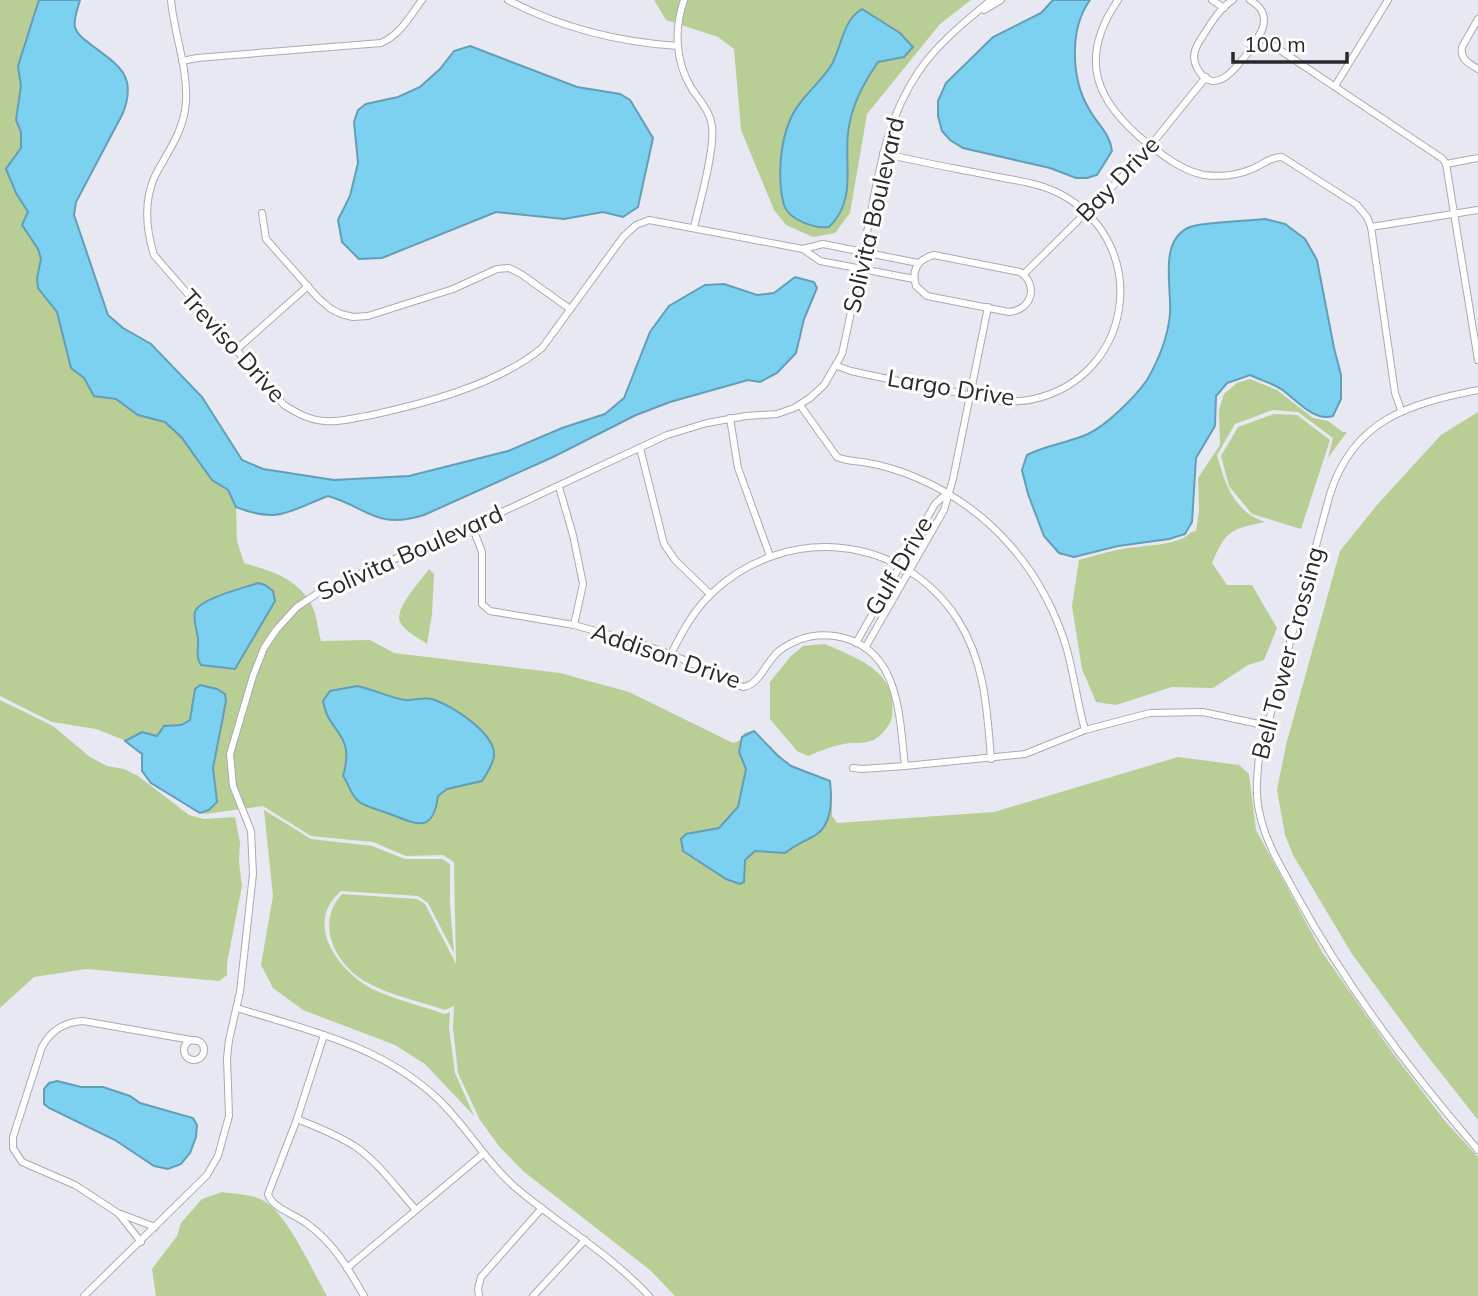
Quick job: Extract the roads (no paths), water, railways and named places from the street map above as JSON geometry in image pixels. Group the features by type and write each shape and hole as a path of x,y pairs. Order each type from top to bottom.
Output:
{"street":[{"name":"Treviso Drive","path":"171,0 186,76 186,103 176,142 155,176 148,199 148,235 154,255 284,405 298,414 325,422 344,420 441,397 498,375 527,360 542,348 622,237 636,225 649,220 803,249 817,260 914,279"},
{"path":"183,61 381,43 391,39 400,30 422,0"},
{"path":"508,0 559,23 594,34 678,46"},
{"path":"684,0 679,18 678,46 686,77 707,110 712,126 711,146 694,227"},
{"name":"Solivita Boulevard","path":"85,1296 207,1175 218,1156 229,1116 227,1058 240,992 254,859 247,817 230,774 230,754 238,722 264,648 290,614 315,594 334,584 472,526 687,428 730,418 777,414 800,405 824,385 842,354 883,153 896,113 910,85 940,45 991,0"},
{"name":"Solivita Boulevard","path":"967,20 1001,0"},
{"path":"1118,0 1101,31 1096,53 1097,78 1102,93 1125,125 1180,166 1204,175 1239,174 1273,158 1286,158 1357,205 1367,217 1371,227 1395,393 1401,410"},
{"path":"1212,0 1223,8"},
{"path":"1233,0 1223,8 1195,52 1196,66 1206,77 1222,80 1231,74 1259,36 1264,27 1264,17 1259,6 1250,0"},
{"path":"1335,86 1388,0"},
{"path":"1478,19 1461,52 1465,61 1478,69"},
{"path":"1259,36 1443,159 1478,360"},
{"name":"Bay Drive","path":"1024,274 1152,146 1206,77"},
{"name":"Largo Drive","path":"837,366 970,396 1007,401 1046,396 1085,373 1104,350 1120,307 1120,275 1108,240 1086,212 1061,194 1038,185 883,153"},
{"path":"1446,164 1478,158"},
{"path":"1371,227 1478,210"},
{"path":"262,214 266,239 331,309 353,317 368,316 453,289 497,269 509,268 570,309"},
{"name":"Treviso Drive","path":"803,249 820,244 918,263"},
{"path":"934,255 1017,270 1030,282 1032,292 1025,306 1013,312 927,296 919,291 914,279 918,263 934,255"},
{"path":"236,350 308,286"},
{"name":"Gulf Drive","path":"865,648 944,510 953,479 988,307"},
{"name":"Bell Tower Crossing","path":"1478,390 1431,400 1401,410 1384,420 1360,440 1337,474 1257,774 1257,799 1265,833 1328,948 1366,1007 1416,1075 1478,1150"},
{"path":"800,405 837,457 898,470 947,493 989,521 1004,537 1043,590 1056,619 1067,650 1085,730"},
{"path":"730,418 738,468 770,556"},
{"path":"640,448 664,544 675,560 710,594"},
{"path":"559,487 583,584 574,625"},
{"name":"Gulf Drive","path":"856,643 934,504 947,493"},
{"name":"Addison Drive","path":"472,526 482,552 481,600 483,607 489,611 574,625 671,654 746,687 753,684 776,653 795,641 827,635 856,643 884,667 895,690 905,766"},
{"path":"671,654 685,626 710,594 741,570 770,556 809,547 841,548 872,555 909,570 949,608 975,654 985,687 990,759"},
{"path":"853,768 990,759 1037,750 1085,730 1129,717 1171,712 1216,714 1268,726"},
{"path":"237,1008 367,1050 407,1073 447,1108 483,1154 516,1187 624,1271 649,1296"},
{"path":"155,1227 118,1213 75,1185 22,1162 13,1148 13,1137 42,1047 47,1037 69,1021 83,1021 197,1041"},
{"path":"324,1035 298,1119 268,1189 269,1198 275,1205 293,1214 318,1233 340,1256 364,1296"},
{"path":"298,1119 334,1134 358,1148 416,1210"},
{"path":"347,1268 483,1154"},
{"path":"479,1296 481,1277 542,1208"},
{"path":"118,1213 141,1241"},
{"path":"533,1296 585,1240"}],"water":[{"path":"39,0 80,0 75,21 77,32 116,65 126,80 128,89 123,113 76,202 74,215 108,315 123,328 151,344 202,397 242,460 263,469 334,480 409,476 508,451 562,428 605,414 624,398 650,332 669,306 705,285 724,284 757,295 774,293 795,277 814,282 817,288 804,319 796,353 777,373 760,382 748,380 670,402 636,415 553,457 424,515 408,519 383,519 328,496 283,514 263,515 236,507 228,490 212,480 182,438 165,422 138,415 116,399 94,396 84,378 71,368 57,312 38,288 41,259 38,249 22,225 28,212 6,169 21,148 21,132 16,120 21,86 18,66"},
{"path":"1053,0 1090,0 1078,25 1076,69 1083,97 1106,134 1112,151 1097,175 1087,178 1076,178 1050,168 963,148 942,131 938,116 938,101 946,83 993,37 1041,13"},
{"path":"862,9 900,33 913,47 904,57 878,62 863,87 850,123 847,146 848,183 843,206 829,227 817,227 791,215 784,205 780,173 784,139 794,112 832,64 847,26"},
{"path":"470,46 577,87 620,94 630,100 653,138 638,207 623,217 603,212 564,219 496,212 382,258 359,259 342,242 338,220 350,196 358,163 354,122 358,110 366,104 398,97 420,87 440,69 454,51"},
{"path":"1265,219 1285,224 1305,239 1317,260 1341,375 1341,399 1333,416 1312,413 1281,389 1250,375 1227,383 1216,396 1215,426 1196,458 1192,522 1185,534 1074,557 1059,553 1044,536 1028,494 1022,470 1027,455 1095,430 1120,410 1147,380 1159,357 1167,331 1170,314 1170,253 1180,233 1196,225"},
{"path":"258,583 273,591 275,601 235,669 201,665 194,618 198,607 213,598"},
{"path":"200,685 217,689 225,694 226,701 213,768 217,802 209,810 200,813 151,783 142,771 142,754 125,741 142,732 157,736 164,726 181,725 190,720 195,689"},
{"path":"357,686 405,700 432,699 471,721 493,747 492,763 482,781 447,789 438,796 432,817 421,823 414,823 357,800 343,776 346,761 344,742 330,720 323,701 330,691"},
{"path":"754,731 791,766 830,781 831,804 825,825 814,836 785,853 755,851 745,860 744,882 740,884 726,879 683,851 681,839 686,834 719,828 738,807 746,769 739,752 742,737"},
{"path":"57,1081 81,1087 103,1087 130,1096 140,1103 193,1118 197,1125 196,1137 190,1153 181,1164 168,1169 154,1166 115,1140 44,1104 44,1089 49,1083"}]}
